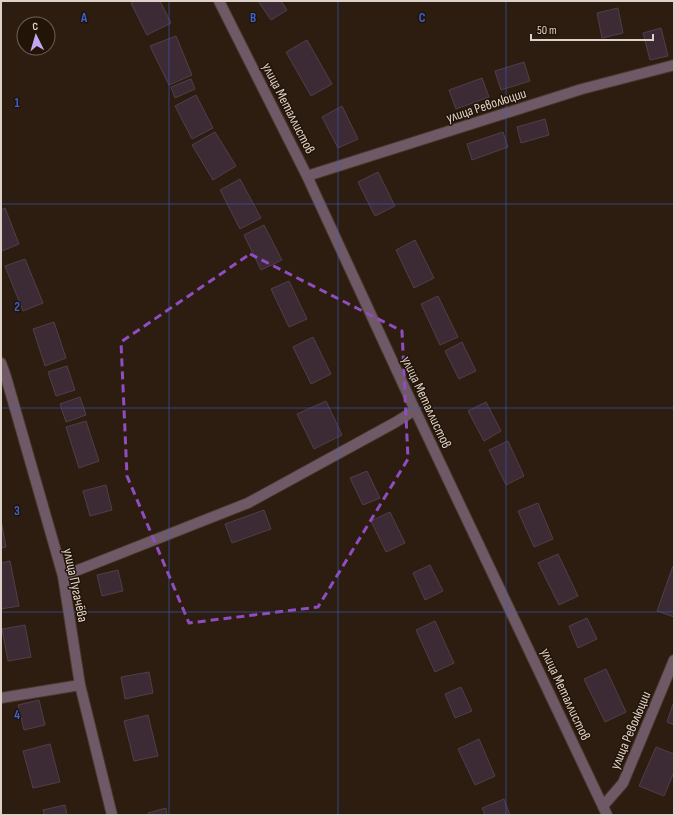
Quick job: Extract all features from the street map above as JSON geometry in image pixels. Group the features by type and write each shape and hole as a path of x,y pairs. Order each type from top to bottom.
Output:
{"street":[{"name":"улица Металлистов","path":"220,1 307,176 415,410 607,815"},
{"name":"улица Революции","path":"307,176 582,89 674,65"},
{"name":"улица Пугачёва","path":"1,363 63,576 80,685 112,815"},
{"path":"63,576 248,503 396,422 415,410"},
{"name":"улица Революции","path":"603,806 623,782 674,660"},
{"path":"1,698 80,685"}],"highlighted area":[{"path":"250,254 402,331 408,459 318,607 189,623 127,476 121,342"}],"building":[{"path":"135,1 160,1 171,23 147,35 131,3"},
{"path":"258,1 281,1 287,10 271,20"},
{"path":"618,8 623,33 602,38 597,13"},
{"path":"661,28 668,56 650,60 643,33"},
{"path":"176,36 192,75 169,85 150,46"},
{"path":"307,40 332,84 311,96 286,52"},
{"path":"524,62 530,81 501,90 495,71"},
{"path":"482,78 489,97 456,109 449,90"},
{"path":"191,79 195,89 175,98 171,87"},
{"path":"196,95 213,128 192,139 175,106"},
{"path":"342,106 358,139 338,148 322,117"},
{"path":"545,119 549,135 521,143 517,127"},
{"path":"215,132 236,166 213,180 192,145"},
{"path":"503,132 508,147 472,160 467,144"},
{"path":"378,172 395,206 375,216 358,182"},
{"path":"240,179 261,218 240,229 220,190"},
{"path":"5,208 19,244 2,251 1,210"},
{"path":"264,225 282,260 261,270 244,235"},
{"path":"415,240 434,278 414,288 396,250"},
{"path":"25,259 43,303 23,311 5,266"},
{"path":"289,281 307,319 289,327 271,289"},
{"path":"438,296 458,337 440,345 421,304"},
{"path":"54,322 66,358 45,366 33,329"},
{"path":"313,337 331,374 311,384 293,347"},
{"path":"462,342 476,371 459,379 445,351"},
{"path":"67,366 75,390 56,396 48,372"},
{"path":"80,397 86,415 66,422 60,404"},
{"path":"326,401 342,435 314,449 297,414"},
{"path":"486,402 501,431 484,441 468,411"},
{"path":"86,421 99,461 79,468 66,427"},
{"path":"508,441 524,476 506,485 489,450"},
{"path":"367,471 380,498 363,505 350,478"},
{"path":"106,485 112,510 90,516 83,491"},
{"path":"538,503 553,539 534,547 518,511"},
{"path":"264,510 271,529 232,543 225,524"},
{"path":"390,512 405,543 386,552 371,521"},
{"path":"1,520 6,547 1,548"},
{"path":"558,554 578,596 559,605 538,563"},
{"path":"10,561 19,606 1,609 1,563"},
{"path":"430,565 443,591 425,600 413,573"},
{"path":"674,566 674,617 657,611"},
{"path":"118,570 123,591 102,596 97,575"},
{"path":"587,618 597,639 578,648 569,626"},
{"path":"435,621 454,663 435,672 416,630"},
{"path":"25,625 31,657 8,661 2,629"},
{"path":"606,669 626,712 605,722 584,679"},
{"path":"149,672 153,693 125,699 121,677"},
{"path":"461,687 472,711 455,718 445,694"},
{"path":"39,700 45,725 24,730 18,705"},
{"path":"674,701 674,725 667,722"},
{"path":"148,715 158,756 134,761 124,721"},
{"path":"479,739 495,776 475,785 458,749"},
{"path":"50,744 60,782 33,788 23,751"},
{"path":"656,747 674,754 674,772 664,796 639,786"},
{"path":"504,799 510,815 485,815 482,808"},
{"path":"65,805 67,815 44,815 43,810"},
{"path":"166,808 167,815 148,815 148,813"}]}
